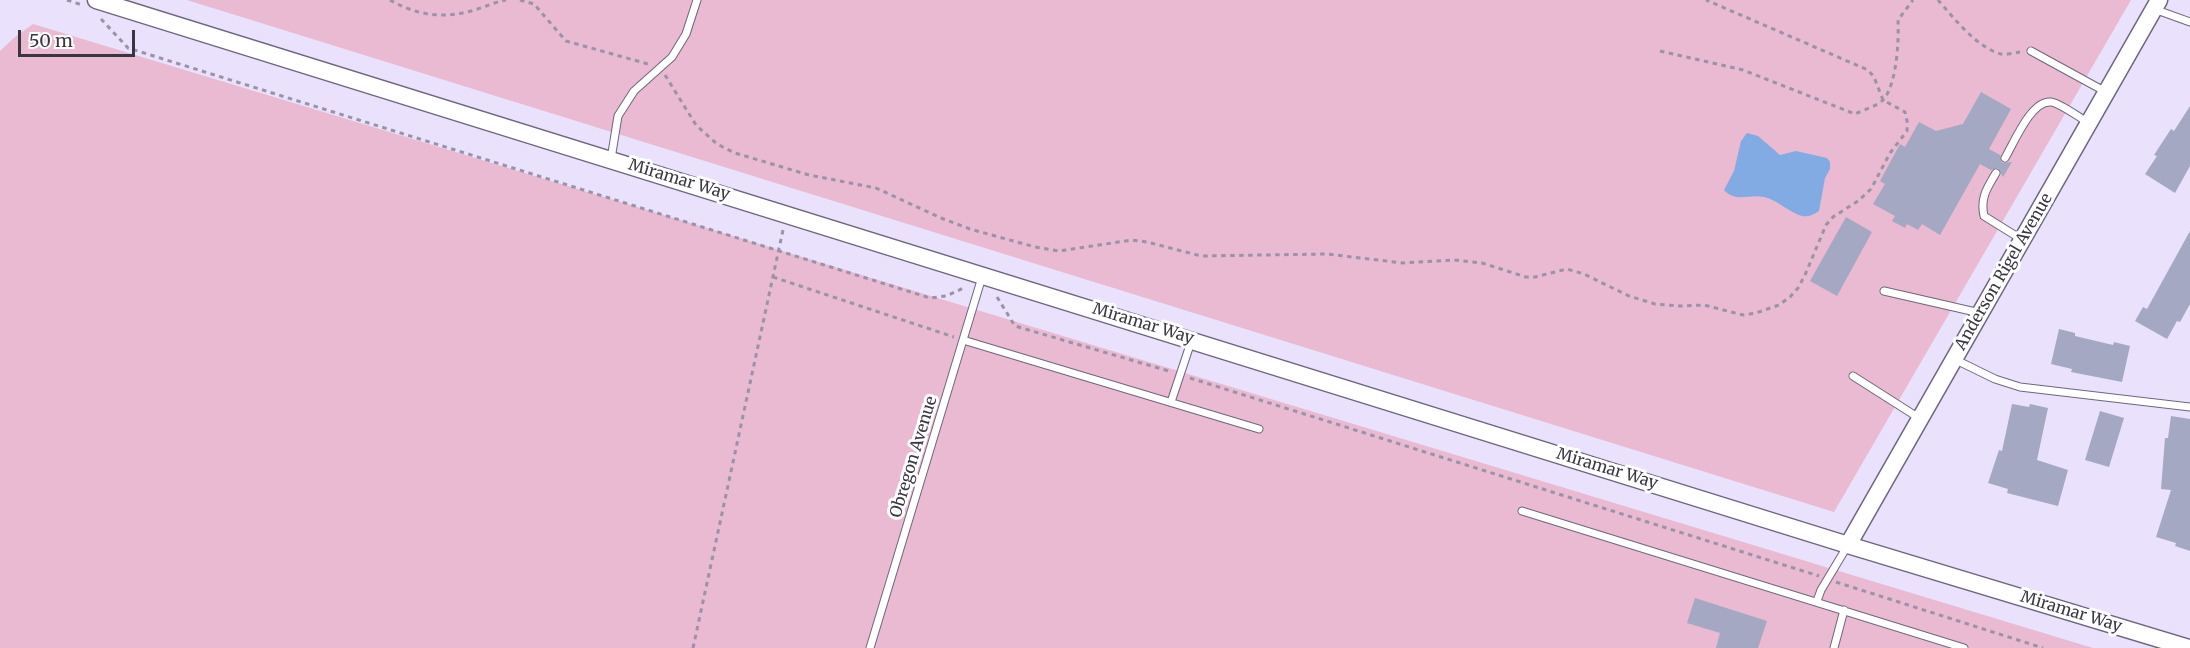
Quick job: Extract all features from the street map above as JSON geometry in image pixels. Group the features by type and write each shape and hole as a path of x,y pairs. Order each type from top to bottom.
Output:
{"street":[{"name":"Anderson Rigel Avenue","path":"1848,544 2156,5"},
{"name":"Miramar Way","path":"95,8 610,159 787,214 981,281 1192,340 2189,648"}],"lane":[{"path":"610,159 618,116 634,91 672,57 686,34 697,0"},
{"path":"2156,5 2190,22"},
{"path":"2031,51 2106,92"},
{"path":"2005,158 2032,110 2042,103 2053,102 2089,123"},
{"path":"1996,173 1984,194 1982,205 1984,216 2022,240"},
{"name":"Obregon Avenue","path":"870,648 981,281"},
{"path":"1884,291 1980,313"},
{"path":"963,340 1258,429"},
{"path":"1171,402 1192,340"},
{"path":"1954,359 1995,379 2020,387 2190,407"},
{"path":"1853,376 1920,419"},
{"path":"1522,511 1964,648"},
{"path":"1817,601 1848,544"},
{"path":"1834,648 1844,610"}],"path":[{"path":"67,0 95,8 128,48 930,298 945,296 981,281 995,295 1015,326 1180,375 2043,648"},
{"path":"390,0 412,10 441,17 472,11 506,0"},
{"path":"520,0 534,4 566,41 660,68 696,125 717,144 755,160 808,175 876,188 941,218 1035,247 1059,251 1132,240 1202,256 1327,254 1403,262 1454,260 1482,263 1535,278 1567,269 1649,302 1680,306 1704,305 1743,315 1779,305 1798,288 1826,225 1833,217 1871,189 1890,153 1906,131 1907,121 1905,112 1883,100 1874,77 1868,70 1706,0"},
{"path":"1660,51 1743,70 1855,114 1883,100 1894,73 1899,31 1898,20 1913,0"},
{"path":"1938,0 1952,17 1986,47 2002,54 2031,51"},
{"path":"693,648 787,214"},
{"path":"773,277 963,340"}],"shaded area":[{"path":"187,0 2131,0 1834,512"},
{"path":"33,24 2093,648 0,648 0,51"}],"water":[{"path":"1747,133 1758,136 1780,155 1796,151 1827,158 1830,162 1830,169 1825,178 1819,211 1802,216 1764,197 1738,197 1724,190 1734,171 1741,141"}],"building":[{"path":"1981,92 2011,109 1989,149 2000,155 2002,163 2012,162 2003,177 1998,168 1991,170 1980,164 1940,235 1922,224 1918,230 1907,224 1905,228 1892,221 1895,216 1873,204 1885,184 1880,181 1900,144 1905,147 1919,122 1936,131 1963,124"},
{"path":"2190,106 2190,166 2175,193 2145,174 2171,129 2174,131"},
{"path":"1846,217 1872,232 1837,296 1810,281"},
{"path":"2190,231 2190,304 2167,339 2135,321 2143,307 2147,309"},
{"path":"2059,329 2075,333 2075,336 2113,345 2114,342 2130,346 2122,382 2071,372 2072,369 2051,364"},
{"path":"2012,404 2029,407 2030,404 2048,408 2037,460 2068,470 2058,506 2007,493 2008,489 1988,483 1999,450 2002,451"},
{"path":"2100,411 2124,418 2109,467 2085,460"},
{"path":"2171,416 2190,419 2190,551 2175,546 2176,543 2156,537 2171,490 2161,489 2165,438 2168,438"},
{"path":"1695,598 1767,621 1758,648 1716,648 1720,633 1687,623"}]}
